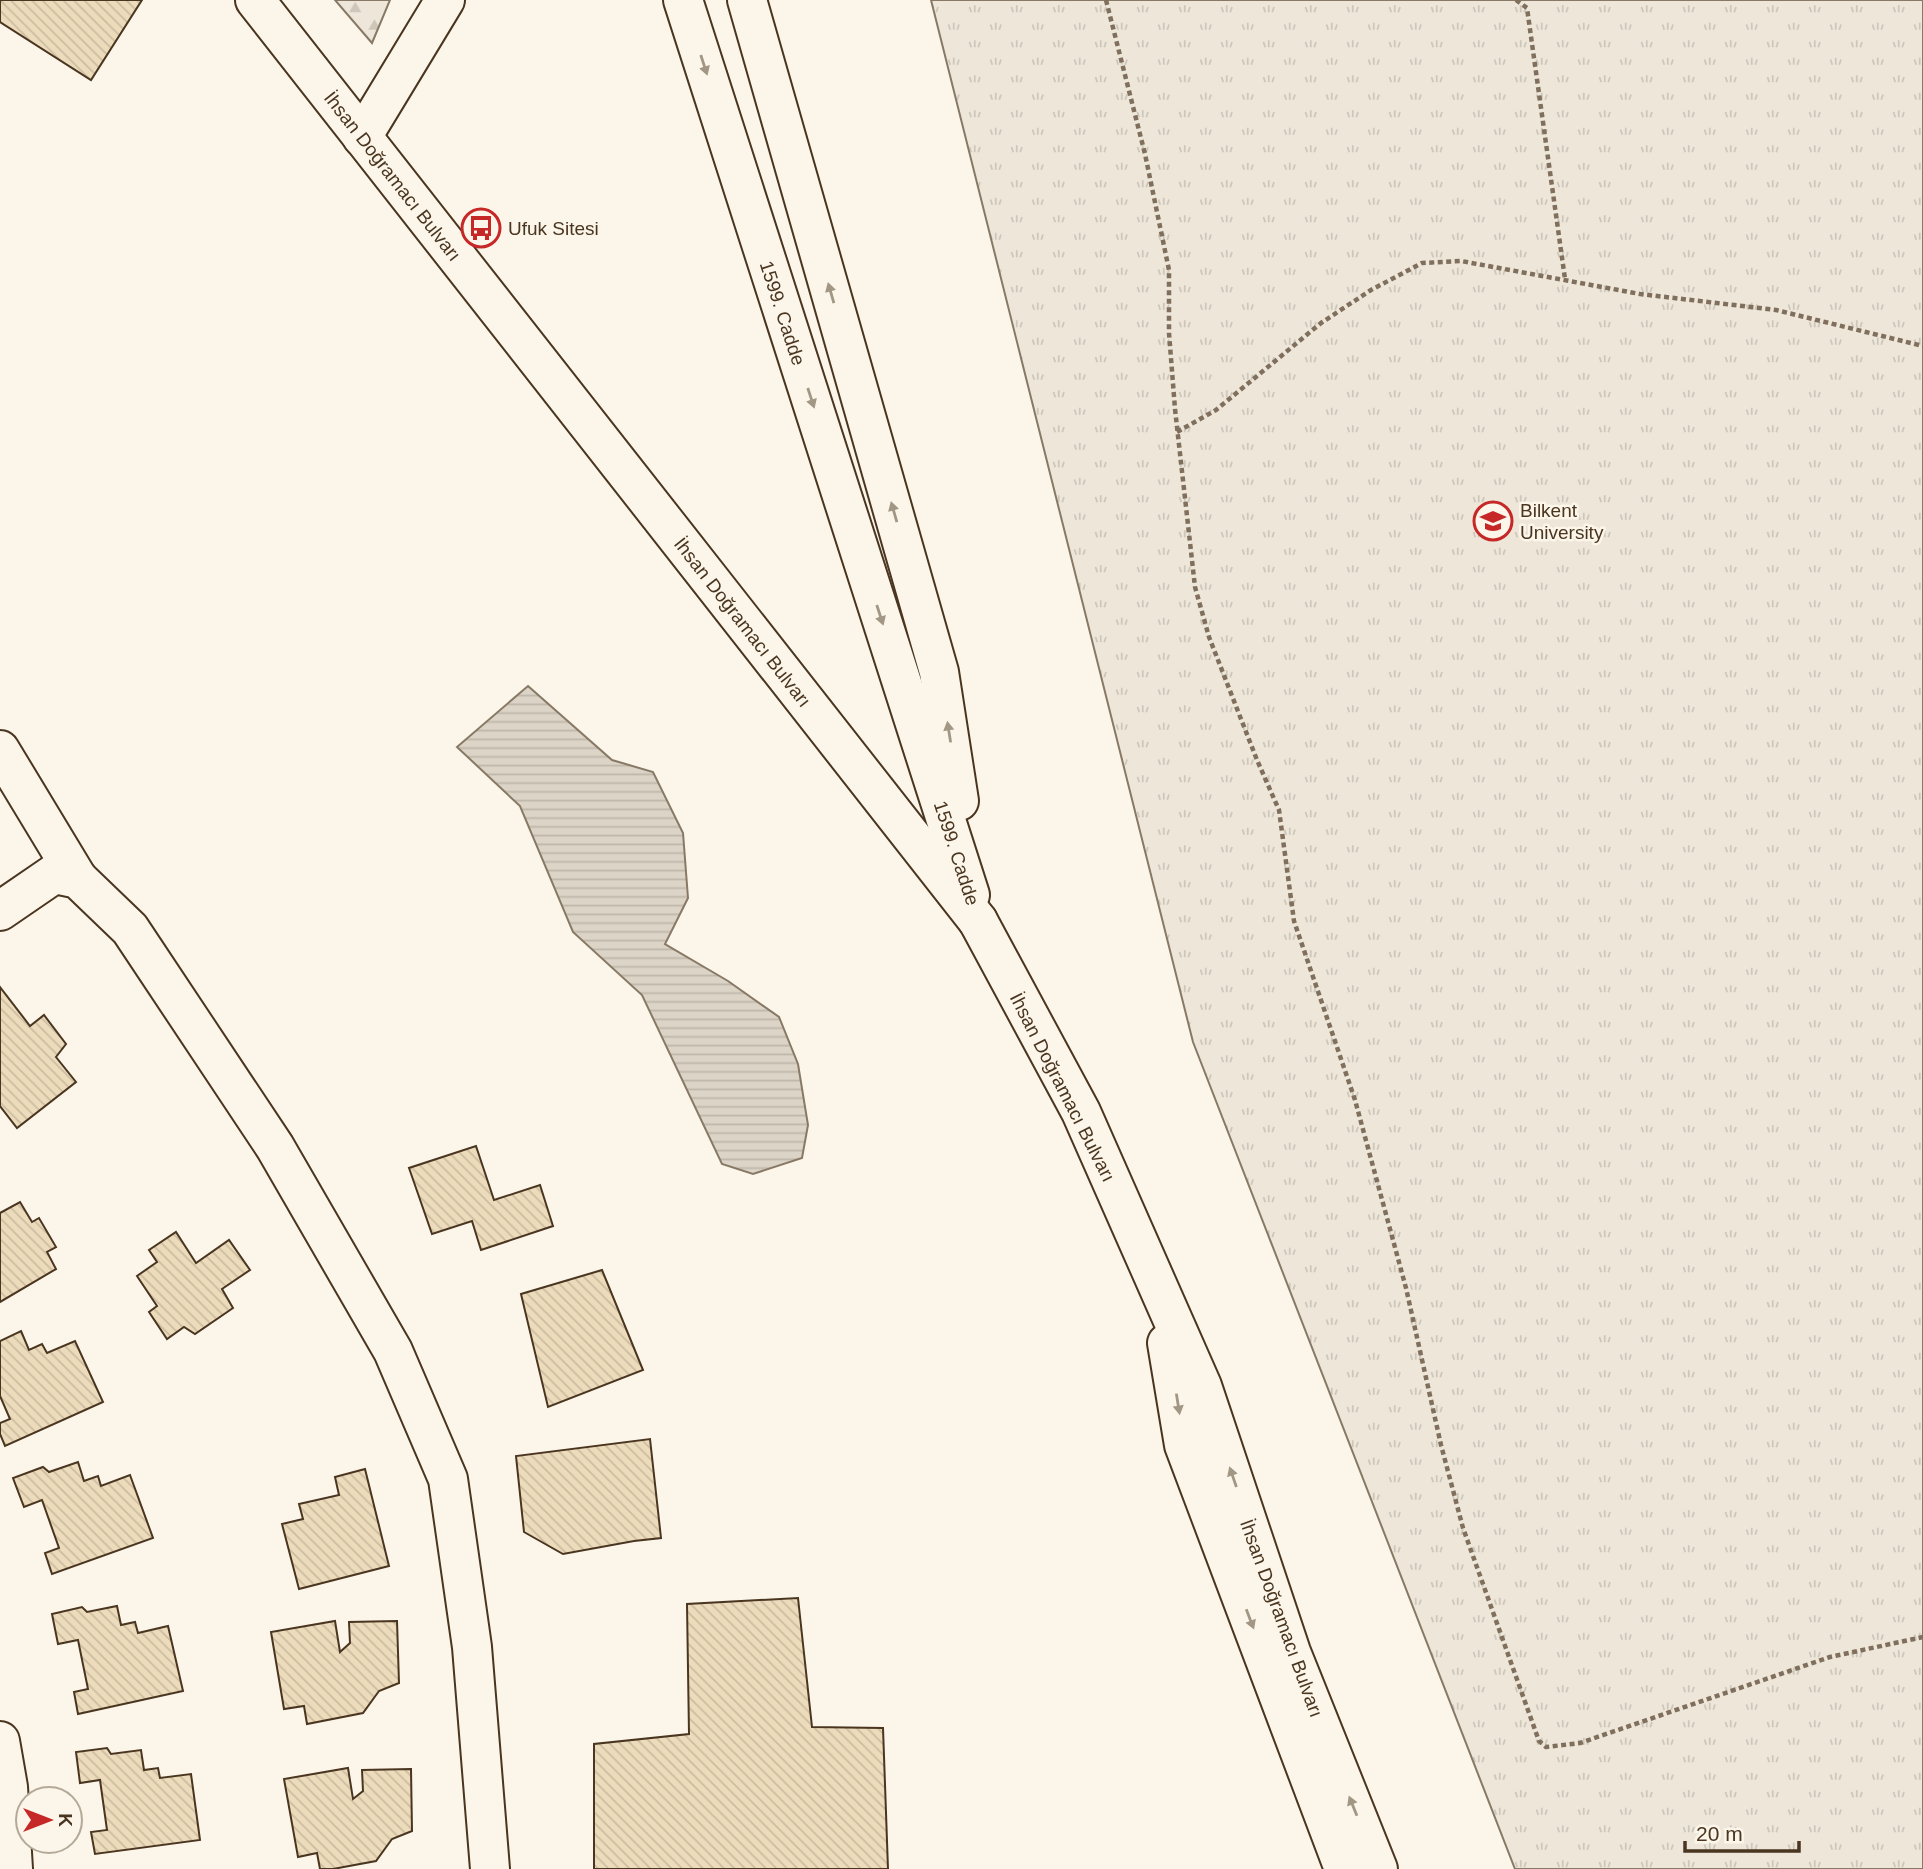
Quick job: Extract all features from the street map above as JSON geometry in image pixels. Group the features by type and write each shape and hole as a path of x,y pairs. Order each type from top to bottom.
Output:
{"street":[{"name":"İhsan Doğramacı Bulvarı","path":"255,0 978,921 1081,1112 1202,1386 1291,1651 1378,1869"},
{"path":"362,136 445,0"},
{"name":"1599. Cadde","path":"683,0 978,921"},
{"name":"1599. Cadde","path":"747,0 939,672 978,921"},
{"path":"0,750 78,880 130,929 275,1147 393,1351 448,1479 472,1647 490,1869"},
{"path":"0,911 54,874 78,880"},
{"name":"İhsan Doğramacı Bulvarı","path":"1158,1289 1184,1445 1344,1869"},
{"path":"0,1741 8,1787 13,1869"}],"path":[{"path":"1106,0 1145,155 1169,270 1169,333 1177,432 1195,587 1209,637 1256,760 1279,810 1294,921 1355,1100 1406,1288 1441,1445 1463,1528 1539,1741 1546,1747 1580,1743 1830,1657 1923,1637"},
{"path":"1516,0 1527,8 1565,279"},
{"path":"1177,432 1216,410 1321,323 1371,290 1422,263 1461,261 1640,294 1776,310 1923,345"}],"green space":[{"path":"335,0 390,0 372,43"},
{"name":"Bilkent University","path":"931,0 1923,0 1923,1869 1515,1869 1193,1042"}],"shaded area":[{"path":"528,686 612,760 653,772 683,833 688,898 665,944 728,981 779,1017 798,1064 808,1125 802,1158 753,1174 722,1164 642,995 573,932 520,806 457,747"}],"building":[{"path":"0,0 142,0 91,80 0,22"},
{"path":"0,987 30,1026 44,1015 66,1044 56,1057 76,1082 17,1128 0,1106"},
{"path":"476,1146 494,1200 540,1185 553,1226 481,1250 472,1221 432,1234 409,1168"},
{"path":"20,1202 32,1222 39,1218 56,1247 47,1252 56,1269 0,1302 0,1213"},
{"path":"176,1232 196,1263 229,1240 250,1270 222,1289 233,1308 195,1334 184,1327 167,1339 149,1312 157,1306 137,1276 157,1262 149,1250"},
{"path":"602,1270 643,1370 548,1407 521,1294"},
{"path":"21,1331 29,1350 42,1344 47,1353 75,1341 103,1402 5,1446 0,1434 0,1423 10,1419 0,1396 0,1341"},
{"path":"650,1439 661,1538 563,1554 524,1532 516,1456"},
{"path":"78,1462 84,1481 98,1476 101,1486 130,1475 153,1538 52,1574 45,1553 59,1548 42,1500 24,1507 13,1478 43,1467 49,1472"},
{"path":"365,1469 389,1566 299,1589 282,1524 303,1519 299,1504 339,1495 335,1477"},
{"path":"798,1598 812,1727 883,1728 888,1869 594,1869 594,1744 689,1734 687,1604"},
{"path":"117,1606 121,1625 135,1622 138,1633 168,1626 183,1691 78,1714 74,1692 88,1689 78,1640 58,1644 52,1614 82,1607 87,1612"},
{"path":"335,1621 340,1652 350,1643 349,1622 397,1621 399,1683 379,1691 363,1713 307,1724 304,1706 284,1709 271,1632"},
{"path":"107,1748 111,1754 141,1750 144,1770 158,1768 160,1778 191,1774 200,1840 95,1854 91,1832 107,1830 100,1780 80,1783 76,1752"},
{"path":"348,1768 353,1799 363,1791 362,1770 411,1769 412,1831 392,1839 376,1861 320,1869 317,1853 298,1857 284,1779"}],"place":[{"name":"Ufuk Sitesi","path":"481,228"},
{"name":"Bilkent University","path":"1493,521"}]}
